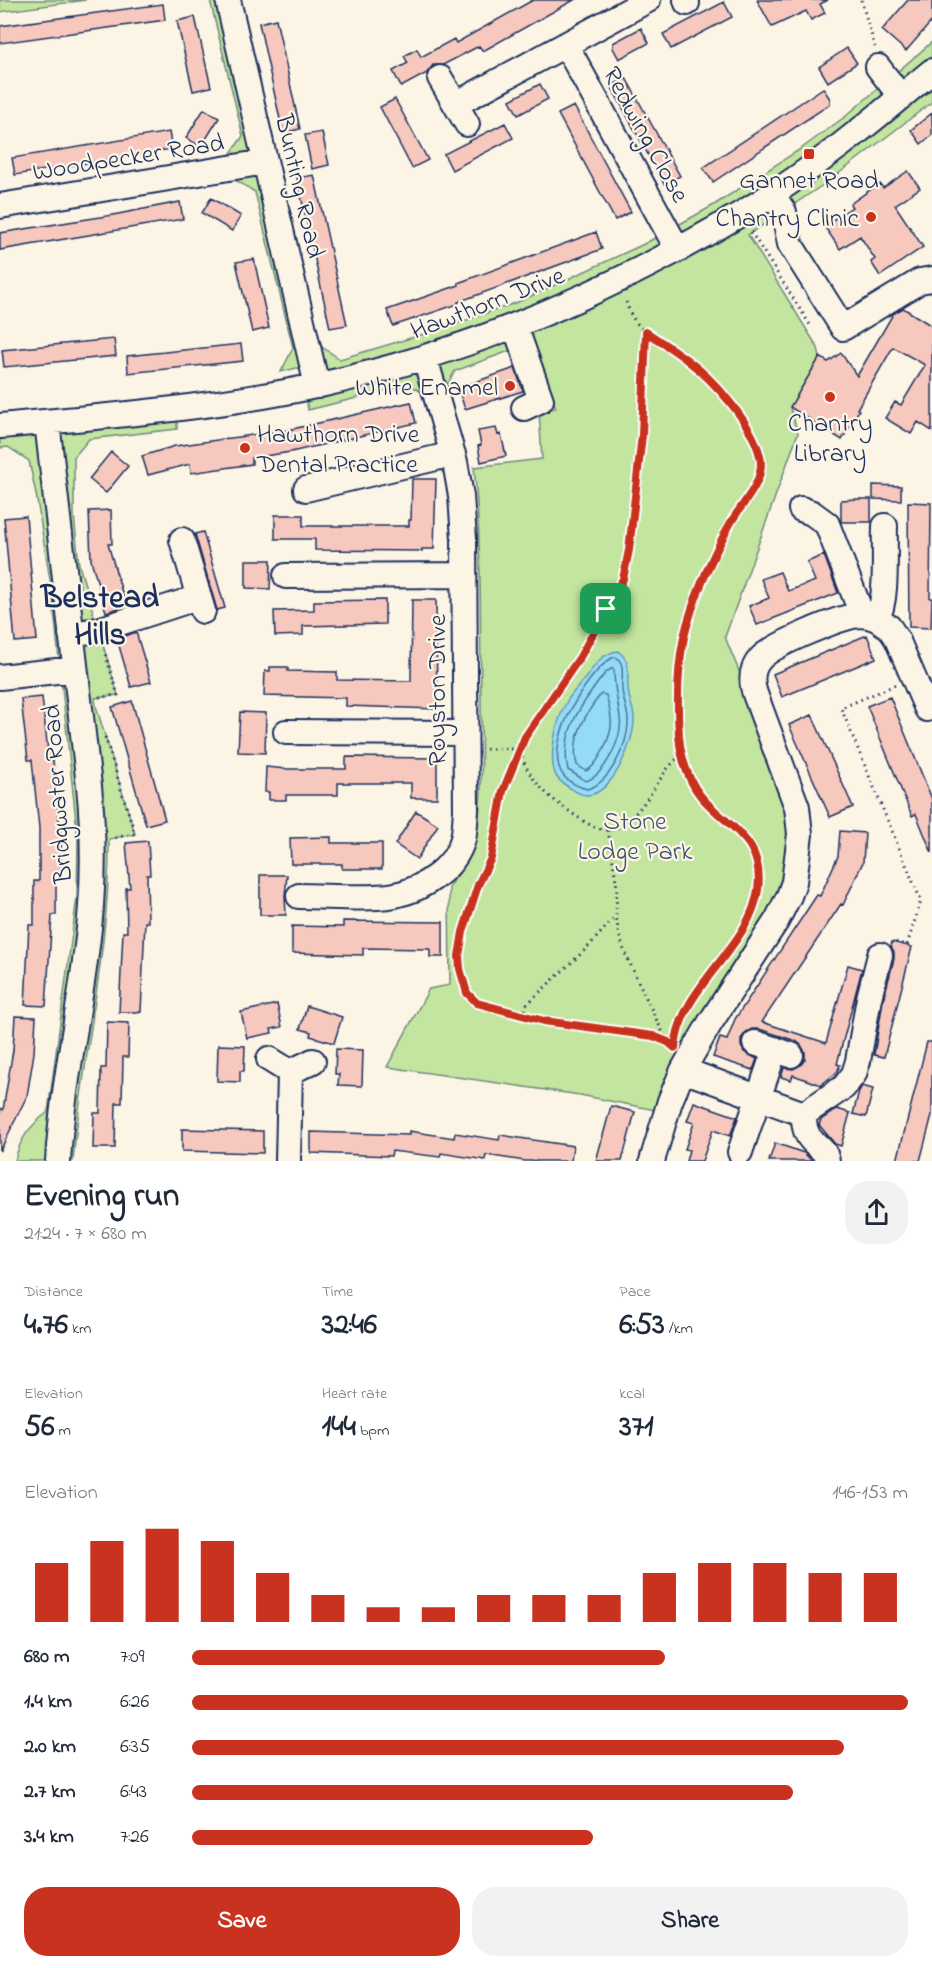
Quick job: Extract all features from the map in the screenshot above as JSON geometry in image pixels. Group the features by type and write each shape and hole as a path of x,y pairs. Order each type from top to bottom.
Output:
{"street":[{"name":"Bunting Road","path":"228,0 317,386"},
{"path":"440,78 461,114 566,45 648,0"},
{"name":"Redwing Close","path":"566,45 678,250"},
{"path":"877,58 902,97"},
{"name":"Hawthorn Drive","path":"0,426 204,405 317,386 425,358 515,326 562,307 678,250 772,194 839,147 932,71"},
{"name":"Woodpecker Road","path":"0,206 266,162"},
{"path":"772,194 784,212 790,244 843,328 920,281 932,279"},
{"path":"515,326 541,400 524,408"},
{"name":"Royston Drive","path":"299,896 398,895 420,886 446,868 459,849 464,831 472,741 462,506 453,454 425,358"},
{"name":"Bridgwater Road","path":"47,422 92,818 93,877 89,930 64,1100 58,1161"},
{"path":"306,489 453,454"},
{"path":"801,509 812,513 826,524 870,617 893,632 930,712"},
{"path":"870,617 883,596 885,526"},
{"path":"71,634 98,630 201,604 182,540"},
{"path":"286,576 464,574"},
{"path":"652,1161 670,1101 677,1057 784,909 796,868 800,834 797,807 755,694 752,683 755,666 767,652 776,646 842,619 870,617"},
{"path":"0,677 75,669"},
{"path":"286,732 472,741"},
{"path":"804,1114 844,1087 854,1074 880,955"},
{"path":"740,1152 774,1049"},
{"path":"677,1057 759,1097 804,1114"},
{"path":"269,1059 290,1071"},
{"path":"290,1071 313,1060"},
{"path":"288,1161 290,1071"},
{"path":"804,1114 806,1134 824,1152 826,1161"}],"path":[{"path":"861,0 877,58"},
{"path":"751,232 812,328"},
{"path":"626,302 633,318 646,332 687,359 715,386 750,431 759,451 762,466 759,480 730,524 706,576 684,636 678,687 681,755 698,793 750,844 755,855 759,880 758,893 751,913 740,932 689,1005 680,1023 677,1057"},
{"path":"646,332 642,435 629,550 623,579 580,657 525,737 503,791 491,858 478,885 463,932 459,956 467,993 477,1003 523,1016 653,1036 668,1042"},
{"path":"880,955 891,941 907,945 921,901 841,708 913,677"},
{"path":"102,728 135,834 109,838"},
{"path":"472,741 521,749"},
{"path":"521,749 530,771 545,792 591,825 608,830 619,826 631,817 681,755"},
{"path":"608,830 617,887 616,916 625,953 677,1057"},
{"path":"523,1016 527,1004 587,948 616,916"}],"green space":[{"path":"0,0 86,0 0,12"},
{"name":"Stone Lodge Park","path":"210,0 228,0 319,345 340,359 441,329 518,302 644,244 714,205 802,148 846,116 932,42 932,102 829,181 748,235 818,348 820,357 790,407 798,433 725,637 788,790 790,877 660,1111 580,1095 387,1067 429,989 450,985 449,886 469,855 479,819 480,584 474,467 542,459 539,411 556,408 531,343 455,371 445,389 427,395 409,385 308,410 304,388 313,364 281,372 293,348 255,192 232,178 227,159 243,136"},
{"path":"177,408 177,429 89,439 74,457 74,515 79,565 118,695 95,698 96,706 135,834 109,839 101,960 73,1161 15,1161 19,1146 27,1133 48,1112 77,897 78,840 52,592 36,494 29,461 8,447 0,448 0,426"}],"water":[{"path":"618,651 628,667 628,692 634,719 631,740 620,766 605,787 596,793 586,795 576,792 556,776 553,768 553,748 557,727 567,701 593,667 604,657"}],"building":[{"path":"533,0 574,0 483,51 479,46 443,65 433,65 427,73 401,87 393,71 408,63 404,56 417,49 421,57 454,39 456,43"},
{"path":"757,0 828,0 820,4 825,13 811,20 806,11 772,27"},
{"path":"908,0 932,0 932,21 906,51 882,30"},
{"path":"724,2 732,17 671,49 663,34"},
{"path":"163,4 165,20 0,43 0,26"},
{"path":"195,17 211,87 193,91 177,21"},
{"path":"276,19 300,129 283,133 259,23"},
{"path":"641,28 649,43 619,59 613,43"},
{"path":"847,48 857,63 828,82 819,67"},
{"path":"626,78 680,176 664,184 611,86"},
{"path":"540,84 548,99 518,115 510,100"},
{"path":"823,88 830,99 830,104 713,182 703,168"},
{"path":"395,99 428,160 412,168 380,107"},
{"path":"574,106 631,212 615,220 558,114"},
{"path":"204,109 219,118 201,147 186,138"},
{"path":"932,113 932,135 921,144 911,130"},
{"path":"505,123 513,138 452,170 444,154"},
{"path":"169,132 172,149 15,175 12,158"},
{"path":"322,132 329,165 312,169 305,135"},
{"name":"Chantry Clinic","path":"908,171 920,188 895,205 923,247 880,276 871,262 875,259 860,236 840,249 824,226 852,207 850,204 873,188 880,184 883,188"},
{"path":"314,175 347,325 330,328 297,178"},
{"path":"211,198 241,216 232,231 202,213"},
{"path":"180,202 183,219 0,250 0,233"},
{"path":"596,232 602,249 458,302 458,304 393,326 387,310"},
{"path":"254,259 269,328 252,332 236,262"},
{"path":"903,308 932,326 932,431 918,422 911,434 885,418 895,402 901,405 925,365 893,347 842,440 790,407 820,357 828,362 841,353 857,376 893,314"},
{"path":"114,339 116,356 4,367 2,350"},
{"path":"241,344 243,361 128,373 127,356"},
{"path":"515,368 523,391 465,409 458,388"},
{"path":"411,402 416,423 291,452 252,458 252,464 191,473 190,464 148,475 142,456 175,446 288,430"},
{"path":"496,428 498,435 501,434 506,456 481,462 478,431"},
{"path":"111,452 128,466 106,493 89,479"},
{"path":"412,479 436,479 434,549 422,549 422,551 315,550 315,539 275,539 275,515 303,515 303,526 409,526"},
{"path":"873,485 901,486 901,500 873,499"},
{"path":"871,499 871,522 841,522 841,500"},
{"path":"908,502 931,503 931,628 909,627"},
{"path":"111,510 112,544 108,544 126,606 106,612 91,560 89,511"},
{"path":"26,516 37,640 15,642 4,518"},
{"path":"203,532 225,608 217,610 195,534"},
{"path":"824,555 838,593 757,625 749,606 769,598 761,579 780,572 788,591 815,581 807,562"},
{"path":"246,560 271,560 270,589 246,588"},
{"path":"385,600 385,624 303,626 303,635 275,636 274,611 314,610 314,601"},
{"path":"412,600 436,600 437,709 346,706 346,698 264,696 265,671 270,671 270,667 288,667 288,671 337,672 337,680 411,681"},
{"path":"136,632 151,682 131,687 117,639"},
{"path":"867,635 876,658 782,697 773,674"},
{"path":"42,697 49,761 53,761 61,837 61,871 56,871 56,915 52,915 46,1006 25,1005 29,925 34,925 34,881 39,881 39,828 32,760 28,760 21,699"},
{"path":"890,697 932,799 932,853 916,814 912,816 867,706"},
{"path":"132,701 165,820 146,825 112,707"},
{"path":"240,712 266,713 265,753 238,752"},
{"path":"812,715 853,807 830,817 789,725"},
{"path":"346,757 437,758 437,798 411,798 411,783 338,783 338,795 286,795 286,800 269,800 269,792 265,792 266,767 346,769"},
{"path":"416,811 438,825 417,859 395,844"},
{"path":"840,831 865,833 863,862 843,905 841,904 762,1022 826,1043 848,965 862,969 837,1064 840,1065 837,1072 821,1085 793,1075 791,1080 781,1077 784,1068 793,1069 801,1065 805,1059 805,1052 796,1041 759,1029 746,1032 741,1039 744,1052 757,1059 753,1070 713,1057 720,1038 727,1040 735,1019 817,895 820,896 838,856"},
{"path":"331,837 331,843 382,843 382,869 342,869 342,864 291,864 290,838"},
{"path":"148,841 150,875 147,875 148,922 145,922 141,1012 119,1012 123,932 127,932 126,888 130,888 126,843"},
{"path":"260,875 287,875 286,915 260,915"},
{"path":"343,921 443,922 443,957 430,957 430,949 363,948 363,955 292,953 292,926 343,927"},
{"path":"892,942 912,947 884,1057 874,1055 883,1001 894,959"},
{"path":"277,1004 282,1027 271,1029 272,1033 247,1038 241,1012"},
{"path":"307,1006 342,1017 334,1043 310,1036 311,1032 300,1029"},
{"path":"15,1016 36,1017 34,1053 27,1096 0,1151 0,1108 3,1110 13,1050"},
{"path":"107,1022 129,1023 128,1057 123,1057 122,1103 116,1103 115,1148 93,1148 94,1113 100,1113 101,1068 106,1068"},
{"path":"927,1042 932,1042 932,1115 920,1161 897,1161"},
{"path":"218,1045 245,1046 244,1071 240,1071 240,1082 217,1081"},
{"path":"336,1049 363,1050 362,1086 338,1085 339,1074 335,1074"},
{"path":"862,1086 873,1089 866,1117 853,1114"},
{"path":"694,1102 737,1117 730,1136 713,1130 702,1161 686,1161 689,1150 685,1149 694,1123 687,1121"},
{"path":"611,1106 635,1112 622,1161 596,1161"},
{"path":"837,1109 850,1113 841,1146 835,1144 819,1125 821,1120"},
{"path":"182,1129 263,1131 263,1153 182,1151"},
{"path":"409,1131 454,1138 455,1133 499,1140 500,1135 573,1146 571,1161 525,1161 486,1155 485,1160 441,1153 440,1157 392,1151 391,1156 311,1153 311,1132 409,1135"},
{"path":"775,1143 804,1153 812,1161 769,1161"}],"place":[{"name":"Gannet Road","path":"809,154"},
{"name":"Chantry Clinic","path":"871,217"},
{"name":"White Enamel","path":"510,386"},
{"name":"Chantry Library","path":"830,397"},
{"name":"Hawthorn Drive Dental Practice","path":"245,448"}],"district":[{"name":"Belstead Hills","path":"100,614"}],"route":[{"path":"646,332 687,359 715,386 750,431 759,451 762,466 759,480 730,524 695,603 684,636 678,687 681,755 698,793 750,844 758,867 758,893 751,913 740,932 685,1012 677,1031 675,1048 668,1042 653,1036 544,1021 490,1008 477,1003 467,993 460,969 460,942 478,885 491,858 503,791 522,743 536,718 560,688 580,657 606,609 623,579 629,550 642,435 646,332"}]}
